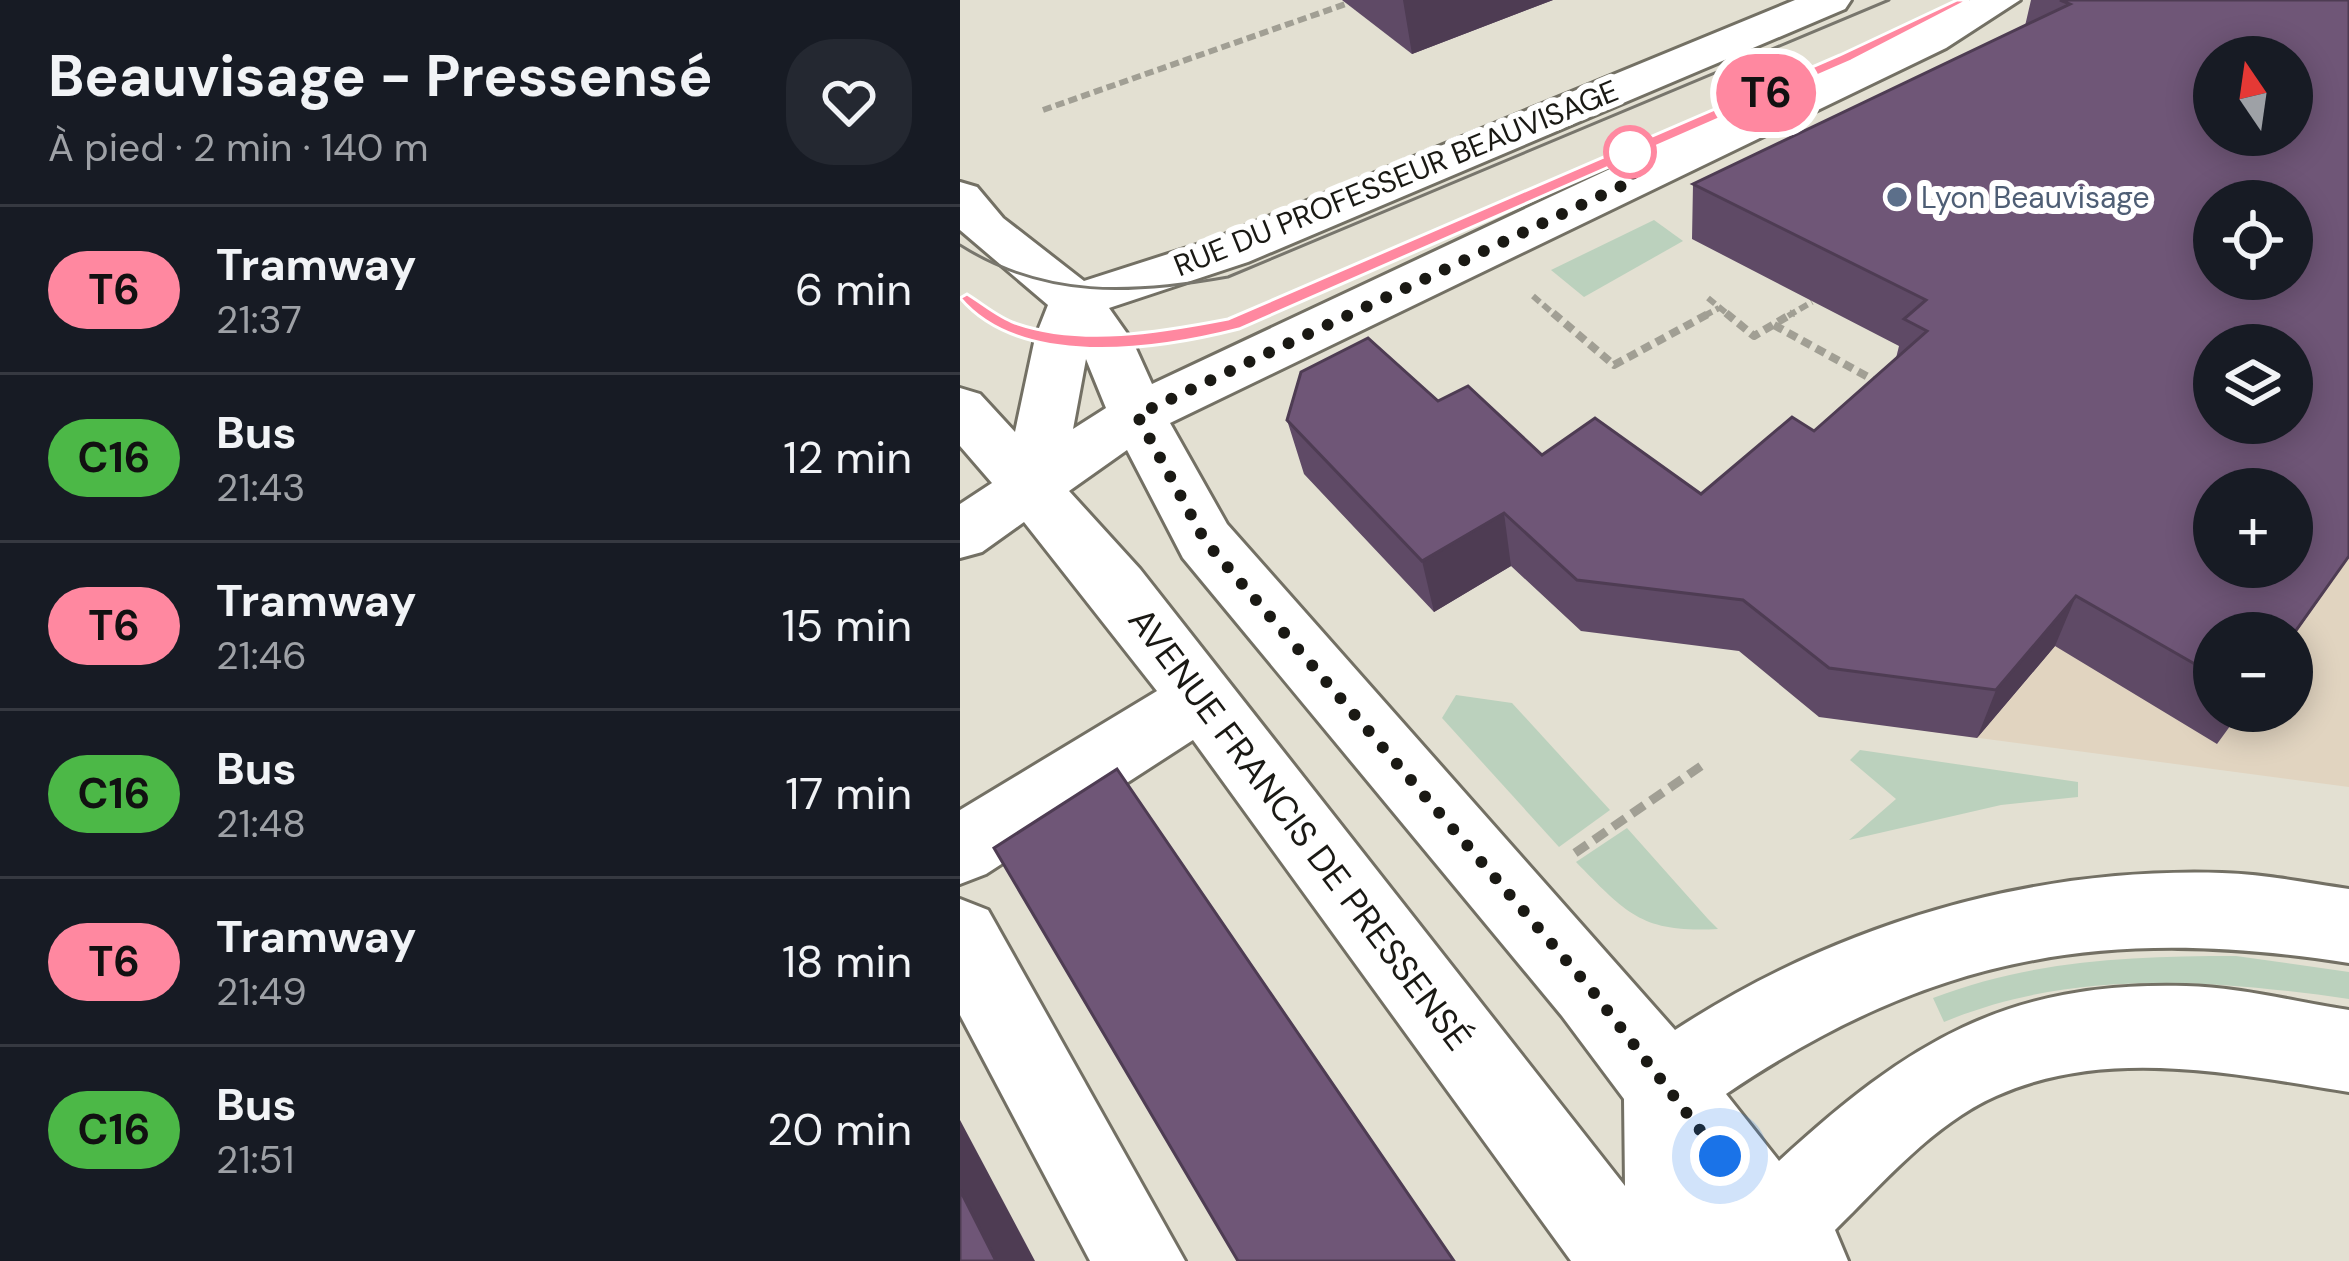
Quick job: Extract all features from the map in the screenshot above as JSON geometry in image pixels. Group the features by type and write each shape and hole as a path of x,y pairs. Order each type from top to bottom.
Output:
{"street":[{"name":"RUE DU PROFESSEUR BEAUVISAGE","path":"1076,301 1212,258 1831,0"},
{"path":"960,535 1137,415 1931,39 2000,0"},
{"path":"960,197 985,230 1076,301 1106,342 1137,415 1205,541 1590,988 1666,1084 1771,1250 1886,1119 1970,1064 2050,1036 2187,1026 2349,1051"},
{"path":"1034,489 1062,338 1076,301"},
{"name":"AVENUE FRANCIS DE PRESSENSÉ","path":"960,408 1117,587 1627,1261"},
{"path":"960,850 1198,700"},
{"path":"1666,1084 1802,1000 1898,958 1991,930 2111,911 2225,909 2349,926"},
{"path":"960,936 1139,1261"},
{"path":"1666,1084 1672,1261"}],"path":[{"path":"1043,110 1357,0"},
{"path":"1708,298 1754,336 1812,302"},
{"path":"1563,321 1614,365 1719,308"},
{"path":"1774,325 1885,386"},
{"path":"1572,854 1704,764"}],"shaded area":[{"path":"2349,248 2349,787 1926,731 2194,444 2313,444 2313,324 2304,324"}],"green space":[{"path":"1654,220 1683,241 1584,297 1551,270"},
{"path":"1456,695 1512,703 1610,810 1559,847 1442,718"},
{"path":"1860,750 2078,782 2078,797 2001,805 1849,840 1896,799 1850,760"},
{"path":"1627,828 1718,929 1671,928 1638,917 1576,862"},
{"path":"2236,956 2349,972 2349,999 2247,987 2145,983 2043,993 1944,1022 1933,998 2045,968 2158,957"}],"building":[{"path":"2060,0 2349,0 2349,556 2309,612 2193,612 2193,663 2076,596 1996,690 1829,668 1743,600 1577,580 1504,513 1422,561 1287,420 1301,372 1368,338 1438,401 1468,386 1542,455 1595,418 1701,494 1792,417 1814,431 1927,331 1904,319 1926,300 1693,184 2070,4"},
{"path":"1117,769 1454,1261 1238,1261 994,848"},
{"path":"960,1190 996,1261 960,1261"}],"tram line":[{"path":"960,245 1024,275 1090,288 1158,287 1228,277 1889,0"},
{"path":"960,298 1025,328 1093,340 1162,337 1233,324 1846,58 1962,0"},
{"name":"T6","path":"960,298 1007,328 1106,342 1197,333 1261,316 1846,58 1962,0"}],"place":[{"name":"Lyon Beauvisage","path":"1897,197"}],"route":[{"path":"1630,152 1634,180 1137,415 1205,541 1590,988 1720,1156"}]}
